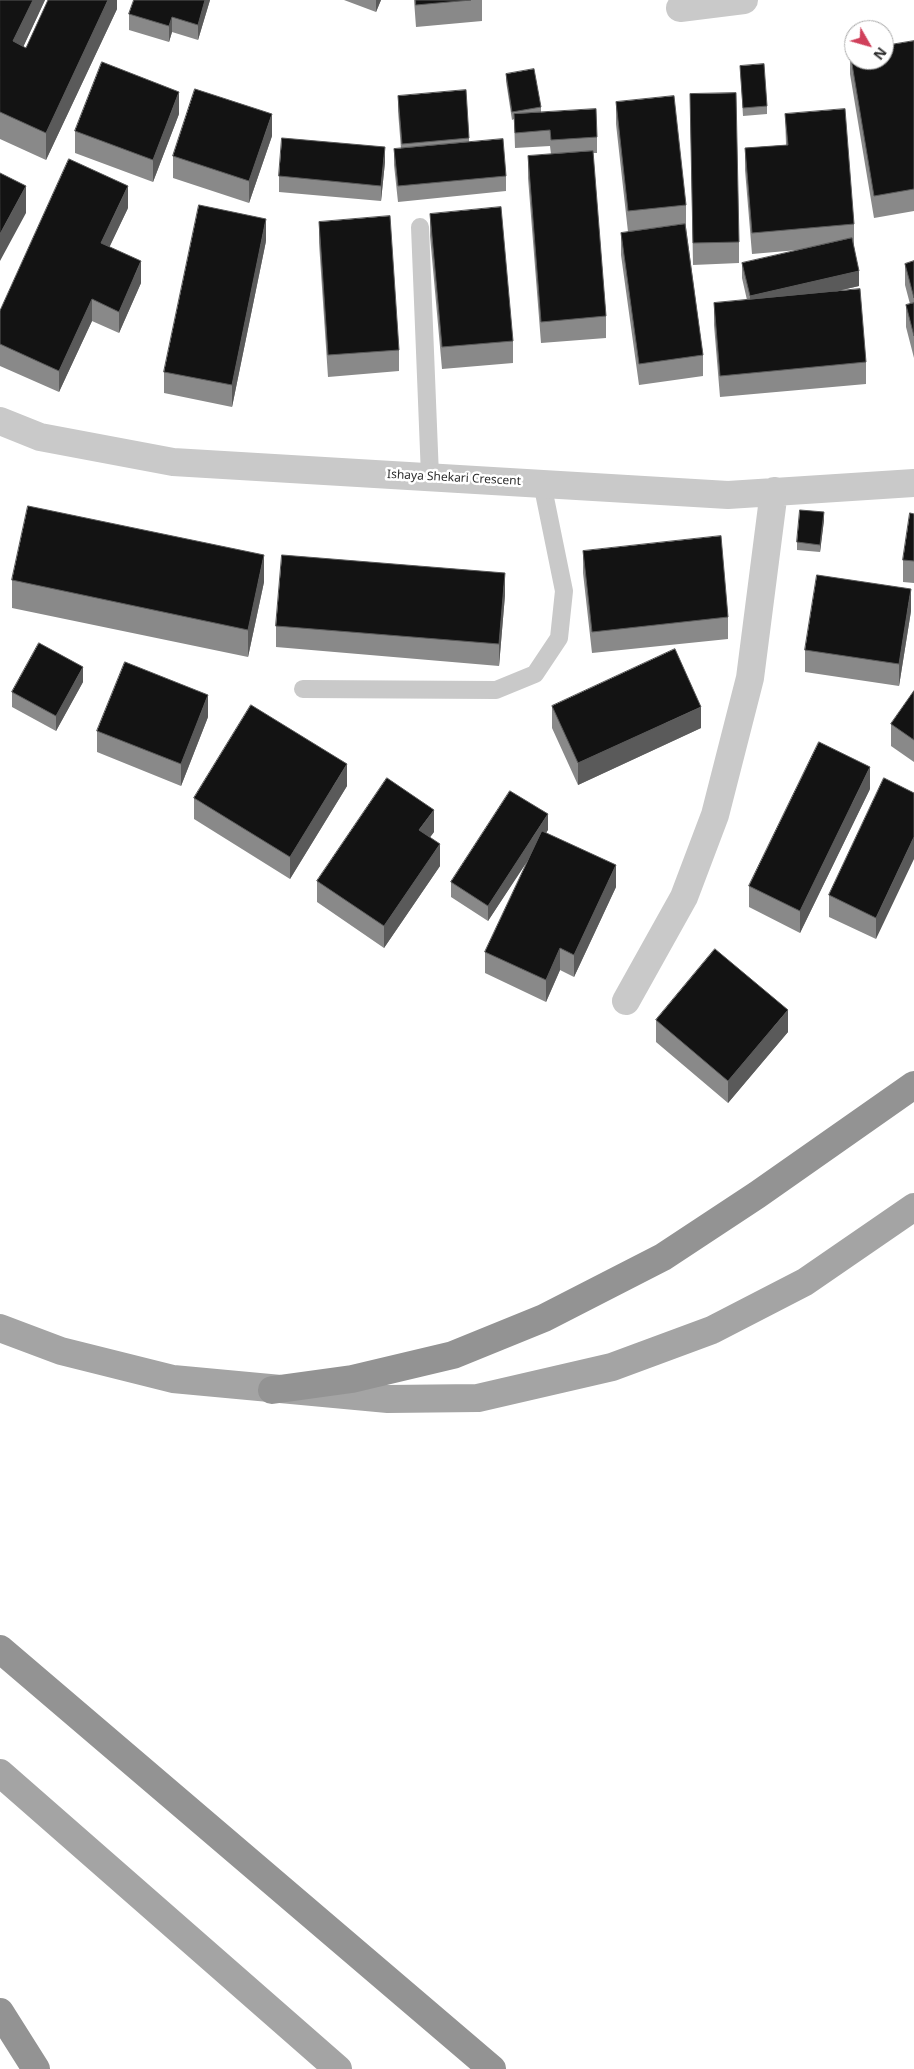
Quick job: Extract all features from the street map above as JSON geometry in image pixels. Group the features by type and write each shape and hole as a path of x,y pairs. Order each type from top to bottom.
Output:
{"highway":[{"path":"272,1390 352,1379 453,1355 544,1318 663,1257 773,1184 914,1085"},
{"path":"0,1649 492,2069"},
{"path":"0,2012 36,2069"}],"main road":[{"path":"0,1328 61,1351 173,1379 272,1390 388,1399 478,1398 612,1367 712,1330 805,1282 914,1207"},
{"path":"0,1773 338,2069"}],"street":[{"path":"680,8 744,0"},
{"name":"Ishaya Shekari Crescent","path":"0,421 40,437 173,462 728,494 914,483"},
{"path":"626,1001 684,897 715,815 750,678 774,491"}],"lane":[{"path":"420,227 430,476"},
{"path":"304,688 496,690 535,674 559,638 564,591 542,483"}],"building":[{"path":"0,0 33,0 13,41 26,48 48,0 108,0 46,133 0,112"},
{"path":"134,0 205,0 198,25 172,17 169,26 129,14"},
{"path":"416,0 471,0 416,5"},
{"path":"914,41 914,189 874,196 853,70 894,70 894,44"},
{"path":"102,62 179,92 153,160 75,131"},
{"path":"764,64 767,106 743,108 740,66"},
{"path":"534,69 541,107 512,112 506,74"},
{"path":"195,89 272,114 249,181 173,156"},
{"path":"466,90 469,138 402,144 398,96"},
{"path":"736,93 739,242 693,243 690,94"},
{"path":"674,96 686,205 628,211 616,102"},
{"path":"596,109 597,137 551,140 550,130 515,133 514,114"},
{"path":"845,109 854,224 752,233 745,148 788,145 785,114"},
{"path":"282,138 385,147 381,186 279,176"},
{"path":"503,139 506,176 398,186 394,149"},
{"path":"593,151 606,316 541,322 528,156"},
{"path":"69,159 128,186 101,243 141,261 119,312 92,299 59,371 0,344 0,311"},
{"path":"0,173 26,186 0,234"},
{"path":"199,205 266,219 232,385 164,372"},
{"path":"501,207 513,341 442,347 430,214"},
{"path":"390,216 399,350 328,355 319,222"},
{"path":"685,224 703,355 639,364 621,233"},
{"path":"852,238 859,271 750,296 742,263"},
{"path":"914,261 914,298 905,264"},
{"path":"860,289 866,362 720,376 714,303"},
{"path":"914,303 914,336 906,305"},
{"path":"28,506 264,555 248,630 12,580"},
{"path":"800,510 824,512 820,545 797,542"},
{"path":"910,513 914,514 914,561 903,560"},
{"path":"721,536 728,617 592,632 583,551"},
{"path":"282,555 505,573 499,644 276,626"},
{"path":"817,575 911,589 899,664 805,650"},
{"path":"39,643 83,667 56,716 12,692"},
{"path":"675,649 701,707 578,763 552,706"},
{"path":"125,662 208,695 181,764 97,731"},
{"path":"914,691 914,740 891,724"},
{"path":"251,705 347,764 290,857 194,798"},
{"path":"819,742 870,767 800,911 749,886"},
{"path":"387,778 434,810 419,830 440,844 384,926 317,881"},
{"path":"884,778 914,793 914,837 876,918 829,895"},
{"path":"510,791 548,814 488,906 451,882"},
{"path":"542,831 616,865 574,955 560,948 546,980 485,952"},
{"path":"715,949 788,1010 728,1081 656,1020"}]}
